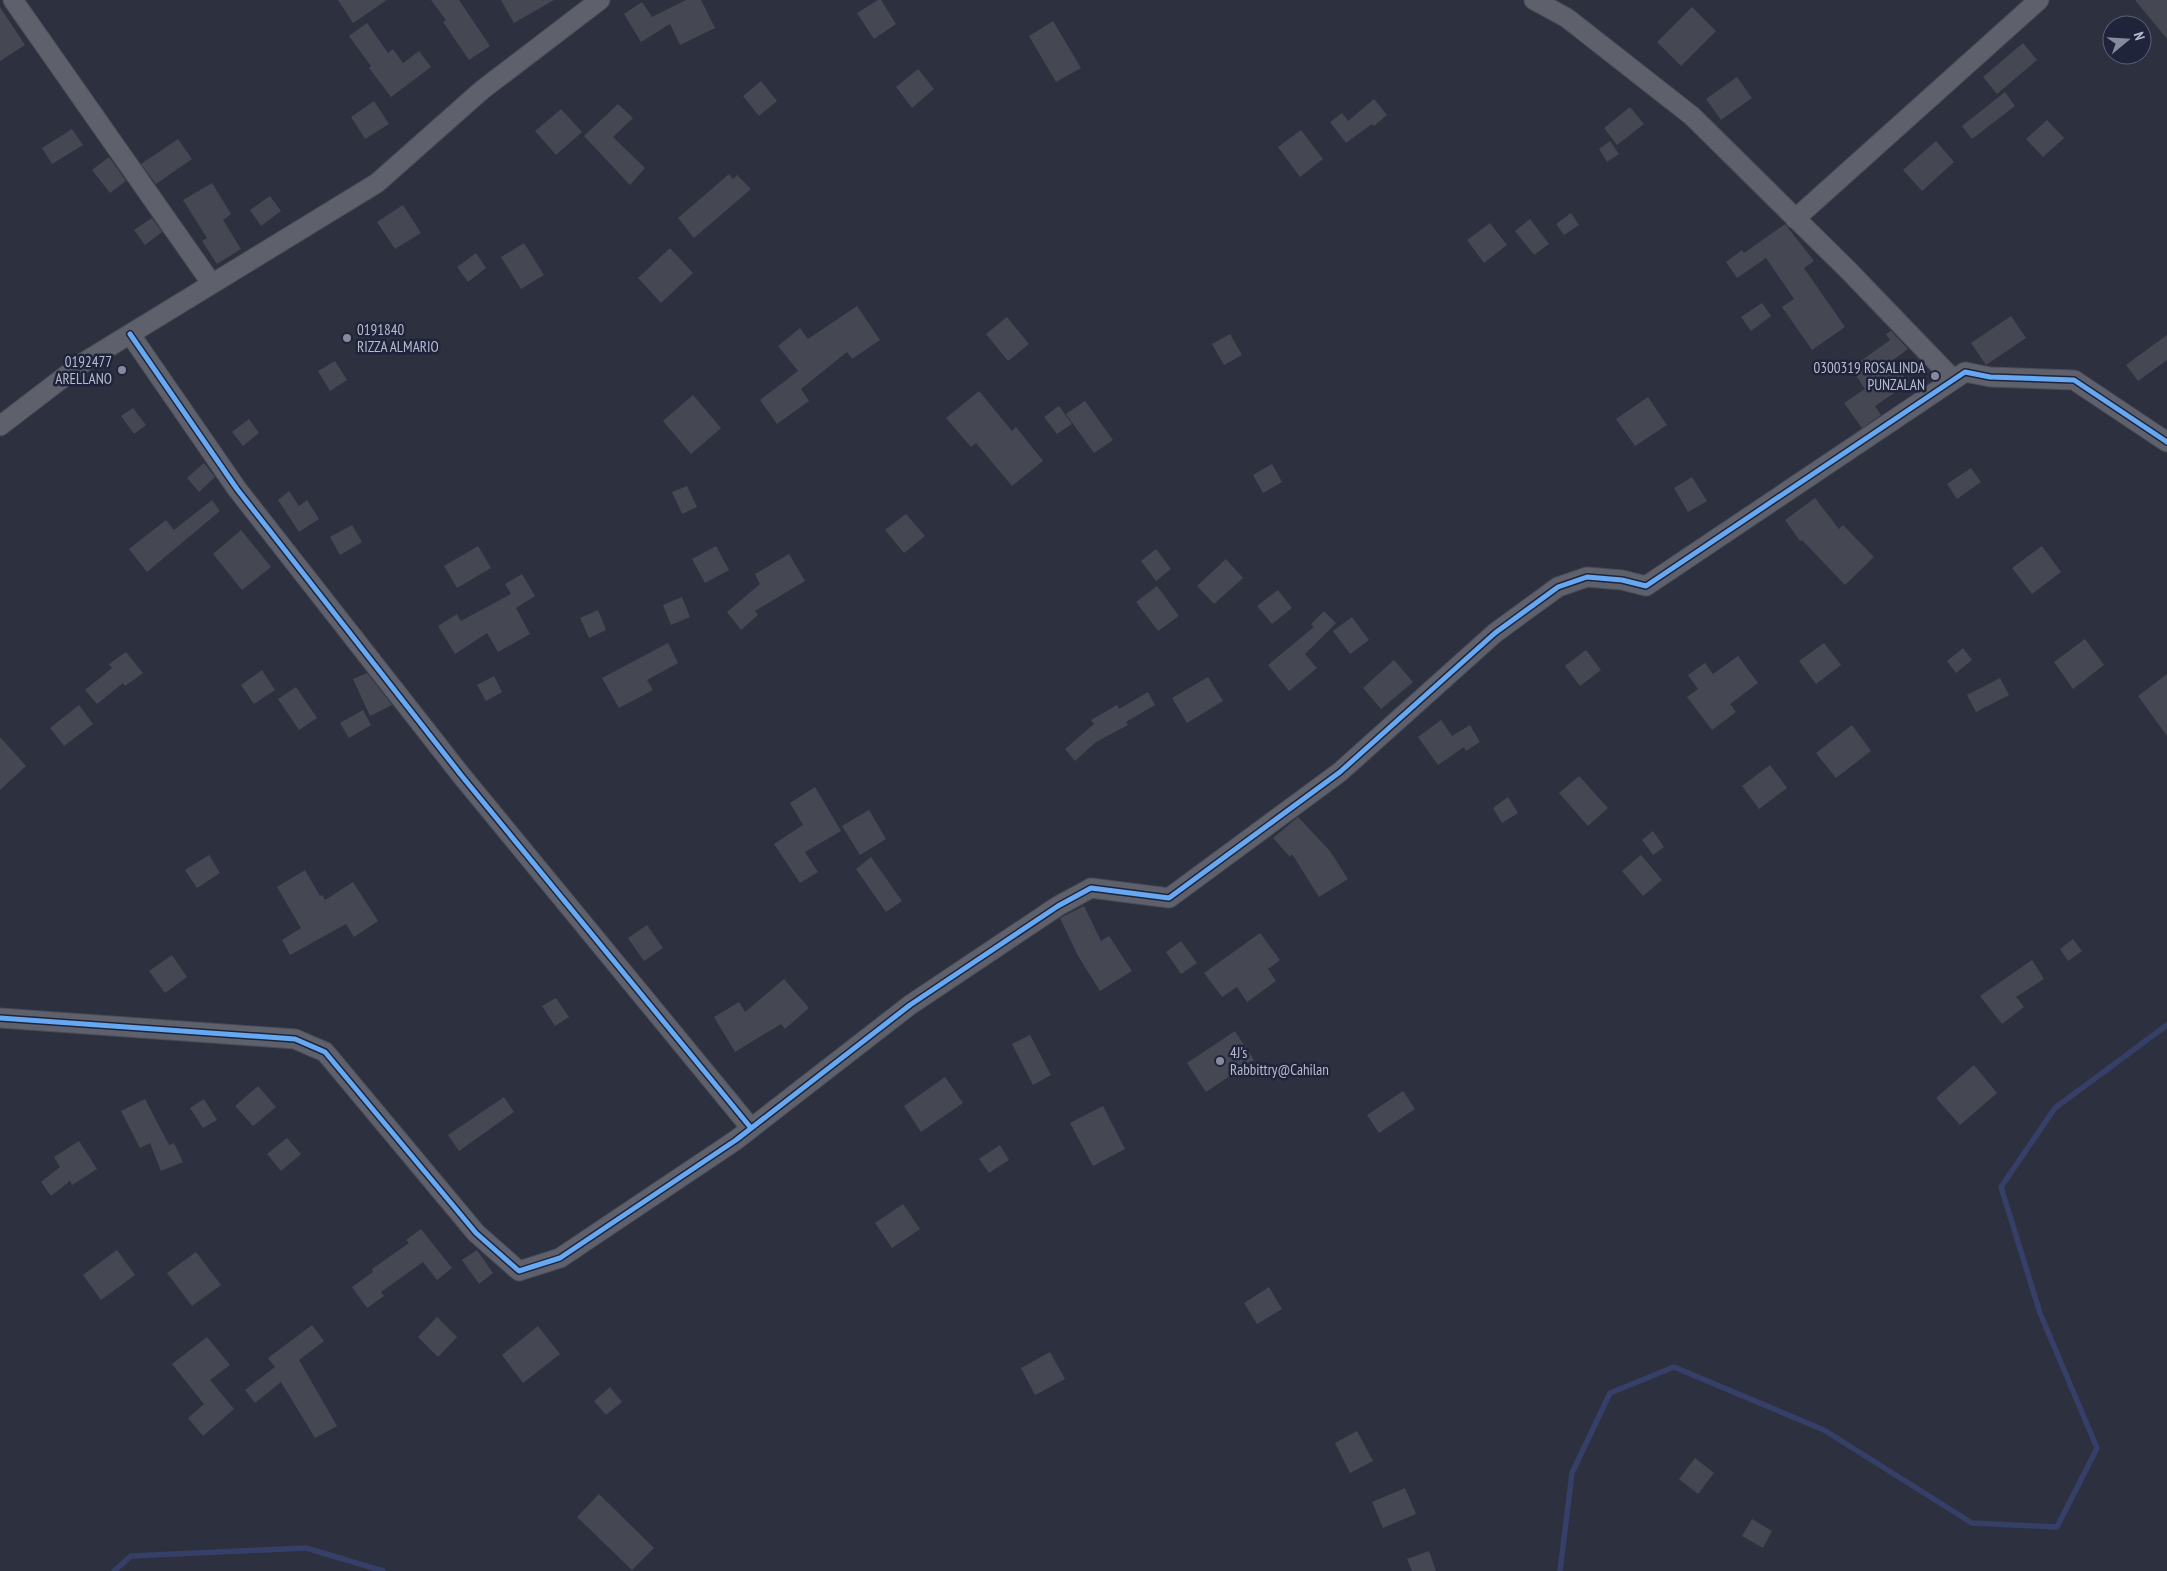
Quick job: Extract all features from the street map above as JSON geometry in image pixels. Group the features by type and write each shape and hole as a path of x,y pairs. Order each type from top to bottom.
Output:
{"street":[{"path":"13,0 212,284"},
{"path":"0,426 81,364 377,183 482,90 600,0"},
{"path":"1534,0 1567,18 1692,116 1796,219 1953,380"},
{"path":"1796,219 2038,0"},
{"path":"130,334 243,497 461,775 751,1128"},
{"path":"0,1018 295,1040 325,1052 476,1233 519,1271 560,1258 751,1128 910,1005 1058,906 1091,888 1168,898 1340,772 1495,633 1558,587 1587,577 1622,580 1646,586 1965,372 1990,377 2074,380 2167,442"}],"building":[{"path":"338,0 387,0 353,23"},
{"path":"431,0 459,0 490,46 469,60 443,22 446,20"},
{"path":"501,0 554,0 514,23"},
{"path":"686,0 701,0 715,28 680,45 670,24 641,42 624,14 642,2 652,17"},
{"path":"881,0 896,24 874,39 857,13"},
{"path":"2135,0 2167,0 2167,39 2152,21 2152,15 2147,15"},
{"path":"0,7 25,45 0,61"},
{"path":"1692,7 1716,31 1681,66 1657,42"},
{"path":"1053,21 1081,68 1056,82 1029,36"},
{"path":"367,23 388,53 393,49 403,63 419,51 431,67 391,97 369,68 371,66 349,36"},
{"path":"2023,43 2037,60 1997,94 1983,77"},
{"path":"918,69 934,89 912,108 896,87"},
{"path":"1737,77 1752,98 1721,120 1706,99"},
{"path":"761,81 777,101 759,116 743,96"},
{"path":"2005,92 2015,106 1972,139 1962,126"},
{"path":"1374,99 1387,115 1374,126 1372,124 1346,143 1330,122 1342,113 1348,121"},
{"path":"374,101 389,124 365,139 351,117"},
{"path":"618,104 633,118 613,137 645,168 630,185 584,136"},
{"path":"1630,107 1644,124 1617,145 1604,128"},
{"path":"561,109 582,132 556,155 535,131"},
{"path":"2047,120 2064,138 2043,157 2026,139"},
{"path":"72,129 83,145 52,164 42,148"},
{"path":"1301,130 1323,159 1300,177 1278,147"},
{"path":"178,139 192,159 156,184 141,164"},
{"path":"1610,141 1619,154 1607,162 1599,149"},
{"path":"1936,141 1954,162 1922,191 1903,170"},
{"path":"109,157 126,181 110,193 92,170"},
{"path":"729,174 733,179 737,175 751,189 694,238 678,218"},
{"path":"212,183 231,214 223,220 241,249 217,264 202,241 207,238 183,200"},
{"path":"270,196 281,211 261,226 250,210"},
{"path":"403,205 421,233 395,249 377,222"},
{"path":"1571,213 1579,225 1564,235 1556,224"},
{"path":"152,218 162,232 145,245 134,230"},
{"path":"1530,219 1549,244 1534,255 1515,231"},
{"path":"1490,223 1507,245 1484,263 1467,240"},
{"path":"1785,224 1814,261 1804,268 1845,327 1812,350 1782,307 1794,299 1766,258 1737,278 1726,262 1742,250 1744,253"},
{"path":"524,243 544,275 521,289 501,257"},
{"path":"670,248 693,273 661,303 638,278"},
{"path":"476,253 486,268 468,282 457,267"},
{"path":"1762,303 1771,316 1751,331 1741,317"},
{"path":"857,306 880,340 852,359 847,352 801,389 809,401 777,424 760,400 798,371 778,346 800,328 808,339"},
{"path":"2011,316 2026,338 1986,365 1971,343"},
{"path":"1007,317 1029,344 1008,361 986,334"},
{"path":"1891,331 1908,349 1893,360 1909,383 1875,406 1881,415 1862,428 1844,403 1865,389 1851,368 1890,340 1886,334"},
{"path":"1230,334 1242,355 1224,365 1212,344"},
{"path":"2167,335 2167,360 2138,381 2126,365"},
{"path":"335,361 347,380 330,391 318,371"},
{"path":"979,391 1012,431 1016,427 1043,461 1012,486 976,443 971,447 946,418"},
{"path":"693,395 721,428 691,454 663,421"},
{"path":"1648,397 1667,425 1635,446 1616,419"},
{"path":"1085,401 1113,440 1094,453 1066,414"},
{"path":"1059,406 1072,424 1057,434 1044,417"},
{"path":"133,408 146,425 134,434 121,416"},
{"path":"249,419 259,433 243,446 232,432"},
{"path":"204,463 215,477 199,492 187,478"},
{"path":"1272,464 1282,482 1263,493 1253,475"},
{"path":"1971,468 1981,482 1957,499 1947,484"},
{"path":"1692,477 1707,501 1688,512 1674,488"},
{"path":"687,486 697,507 682,514 672,492"},
{"path":"289,491 299,506 307,500 319,519 299,532 278,500"},
{"path":"1815,498 1839,529 1843,525 1874,557 1845,585 1802,540 1800,541 1785,520"},
{"path":"212,500 220,511 147,572 129,549 166,520 174,530"},
{"path":"906,514 925,536 904,553 885,530"},
{"path":"352,525 362,542 340,555 330,537"},
{"path":"241,530 271,567 242,590 213,554"},
{"path":"478,546 491,568 457,588 444,566"},
{"path":"716,546 729,570 705,583 692,559"},
{"path":"2042,546 2061,572 2032,594 2012,568"},
{"path":"1156,549 1171,569 1156,581 1141,561"},
{"path":"789,554 805,581 755,611 758,615 741,630 727,612 760,584 755,574"},
{"path":"1226,559 1243,578 1214,604 1197,586"},
{"path":"522,574 535,596 516,608 530,634 498,652 487,633 455,654 438,626 457,614 461,621 511,594 505,584"},
{"path":"1157,586 1179,616 1158,631 1136,602"},
{"path":"1278,590 1292,608 1272,624 1257,606"},
{"path":"682,597 690,617 671,625 663,605"},
{"path":"598,610 606,630 589,638 580,618"},
{"path":"1324,611 1336,623 1305,654 1317,668 1289,691 1268,665 1314,627 1311,624"},
{"path":"1352,617 1369,640 1350,654 1333,631"},
{"path":"2085,639 2104,665 2073,689 2054,662"},
{"path":"668,643 678,663 647,680 653,690 619,708 602,678"},
{"path":"1824,643 1841,665 1816,684 1799,661"},
{"path":"1963,648 1972,660 1956,673 1947,661"},
{"path":"1586,650 1601,670 1580,686 1565,666"},
{"path":"126,652 143,673 125,686 123,683 97,704 85,690 112,668 109,664"},
{"path":"1738,656 1758,683 1730,704 1736,712 1712,730 1687,697 1698,689 1688,675 1705,663 1713,674"},
{"path":"1394,660 1413,682 1381,709 1363,688"},
{"path":"262,670 275,690 254,704 241,685"},
{"path":"367,673 392,705 370,716 353,679"},
{"path":"2167,674 2167,736 2138,696"},
{"path":"494,676 502,692 486,701 477,685"},
{"path":"1208,677 1223,701 1187,723 1172,698"},
{"path":"2000,678 2009,695 1976,712 1967,695"},
{"path":"296,687 317,718 299,730 278,699"},
{"path":"1148,692 1155,705 1126,722 1128,725 1096,742 1075,761 1065,749 1094,724 1091,720 1117,705 1119,709"},
{"path":"79,705 93,724 64,746 50,728"},
{"path":"363,710 371,725 349,738 340,723"},
{"path":"1441,720 1452,736 1470,725 1480,742 1466,751 1464,747 1438,765 1418,737"},
{"path":"1852,725 1871,751 1836,778 1816,753"},
{"path":"0,737 26,766 0,790"},
{"path":"1770,765 1787,788 1759,809 1742,786"},
{"path":"1579,776 1608,808 1588,826 1559,793"},
{"path":"815,787 841,831 805,852 818,872 800,883 774,844 803,825 790,803"},
{"path":"1508,797 1518,813 1502,823 1493,808"},
{"path":"869,810 886,839 860,855 842,826"},
{"path":"1298,817 1330,851 1348,879 1319,897 1292,854 1290,857 1273,838"},
{"path":"1653,831 1664,847 1653,855 1642,840"},
{"path":"209,855 220,873 197,888 185,870"},
{"path":"1641,855 1662,880 1643,896 1622,871"},
{"path":"871,857 902,901 886,912 856,869"},
{"path":"305,870 320,896 322,895 325,900 353,882 378,921 354,937 346,924 290,955 282,940 301,928 277,887"},
{"path":"1084,906 1101,941 1109,936 1132,971 1100,991 1078,956 1060,918"},
{"path":"647,925 663,948 644,961 628,938"},
{"path":"1260,933 1280,960 1268,969 1276,981 1247,1002 1237,987 1222,997 1204,973"},
{"path":"2073,939 2082,951 2068,961 2060,949"},
{"path":"1181,941 1197,963 1181,974 1166,952"},
{"path":"172,955 187,977 165,993 149,971"},
{"path":"2032,960 2044,979 2016,997 2024,1007 2002,1024 1980,996"},
{"path":"784,979 809,1008 785,1029 781,1024 735,1052 714,1017 739,1002 745,1012"},
{"path":"556,998 569,1017 555,1026 542,1006"},
{"name":"4J's Rabbittry@Cahilan","path":"1235,1031 1254,1060 1206,1092 1187,1063"},
{"path":"1030,1035 1051,1075 1033,1085 1012,1044"},
{"path":"1974,1065 1997,1093 1960,1125 1936,1098"},
{"path":"945,1077 963,1103 921,1132 904,1106"},
{"path":"258,1086 276,1107 253,1126 235,1106"},
{"path":"1403,1091 1415,1109 1379,1133 1367,1115"},
{"path":"504,1097 514,1112 459,1151 448,1135"},
{"path":"145,1099 169,1145 174,1143 183,1162 161,1171 150,1143 140,1148 121,1111"},
{"path":"204,1099 217,1120 203,1128 190,1108"},
{"path":"1103,1106 1125,1149 1093,1166 1070,1123"},
{"path":"287,1138 301,1154 281,1171 267,1154"},
{"path":"79,1141 97,1169 72,1185 70,1181 51,1196 41,1182 60,1167 54,1157"},
{"path":"1000,1145 1009,1160 989,1173 979,1159"},
{"path":"903,1204 920,1229 892,1248 875,1223"},
{"path":"421,1229 452,1268 437,1280 423,1262 381,1292 384,1296 367,1308 352,1287 373,1272 372,1269 409,1243 406,1240"},
{"path":"117,1250 135,1275 101,1300 83,1275"},
{"path":"477,1250 493,1273 479,1284 462,1260"},
{"path":"196,1252 221,1285 192,1306 167,1273"},
{"path":"1269,1287 1282,1309 1257,1324 1244,1303"},
{"path":"437,1317 457,1337 438,1357 418,1337"},
{"path":"312,1325 324,1341 299,1360 337,1426 315,1438 281,1382 255,1403 245,1390 275,1367 268,1358"},
{"path":"538,1326 560,1354 523,1383 502,1355"},
{"path":"207,1337 230,1365 210,1380 234,1409 203,1436 188,1418 204,1404 172,1364"},
{"path":"1050,1352 1065,1379 1035,1395 1021,1368"},
{"path":"610,1387 622,1402 606,1415 594,1401"},
{"path":"1357,1431 1373,1461 1350,1473 1335,1443"},
{"path":"1695,1458 1714,1473 1698,1494 1679,1479"},
{"path":"1405,1488 1416,1514 1383,1528 1372,1502"},
{"path":"599,1494 654,1548 632,1570 577,1517"},
{"path":"1752,1519 1772,1531 1763,1548 1742,1536"},
{"path":"1429,1551 1436,1571 1412,1571 1407,1559"}],"waterway":[{"path":"1560,1571 1572,1473 1610,1393 1674,1367 1824,1430 1972,1523 2057,1527 2097,1448 2040,1313 2001,1187 2055,1108 2167,1025"},
{"path":"114,1571 131,1556 306,1548 383,1571"}],"cycle path":[{"path":"130,334 237,489 461,775 751,1128"},
{"path":"0,1018 295,1039 325,1052 476,1233 519,1271 560,1258 736,1140 910,1005 1058,906 1091,888 1169,898 1340,772 1495,633 1558,587 1587,577 1622,580 1646,586 1965,372 1990,377 2074,380 2167,442"}],"place":[{"name":"0191840 RIZZA ALMARIO","path":"347,338"},
{"name":"0192477 ARELLANO","path":"122,370"},
{"name":"0300319 ROSALINDA PUNZALAN","path":"1935,376"},
{"name":"4J's Rabbittry@Cahilan","path":"1220,1061"}]}
